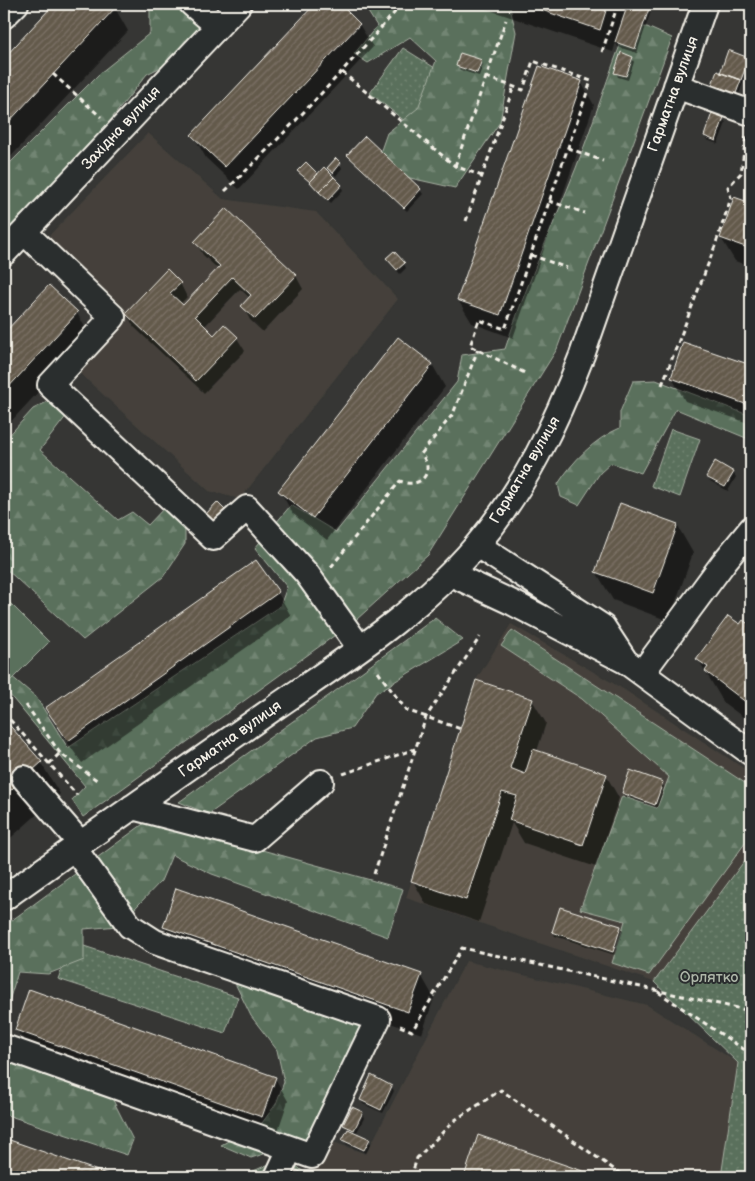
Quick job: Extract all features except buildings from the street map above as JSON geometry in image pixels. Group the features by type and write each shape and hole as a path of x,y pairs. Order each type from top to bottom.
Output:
{"street":[{"path":"4,16 16,4"},
{"path":"192,4 218,26"},
{"name":"Західна вулиця","path":"4,253 239,4"},
{"name":"Гарматна вулиця","path":"4,898 360,648 412,609 451,574 477,545 507,506 539,452 562,406 582,355 705,4"},
{"path":"676,86 751,113"},
{"path":"24,232 113,317 50,385 213,538 247,508 307,574 360,648"},
{"path":"634,667 751,529"},
{"path":"477,545 603,627 634,667"},
{"path":"451,574 513,603 634,667 751,753"},
{"path":"4,1047 312,1156 378,1019 154,942 130,926 77,846 24,778"},
{"path":"132,807 255,839 321,782"},
{"path":"277,1177 290,1148"}],"path":[{"path":"225,191 266,152 342,72 402,4"},
{"path":"602,52 618,4"},
{"path":"455,166 506,20"},
{"path":"486,77 523,90 533,61 591,81 505,329 479,320 470,346 527,374"},
{"path":"342,72 455,166 482,176"},
{"path":"53,74 107,122"},
{"path":"662,385 715,246 731,198 728,187 741,174 751,113 747,91 751,79"},
{"path":"466,221 514,86"},
{"path":"568,148 603,161"},
{"path":"549,201 585,213"},
{"path":"531,255 567,268"},
{"path":"316,586 400,481 407,484 415,484 422,480 428,467 426,459 421,454 453,414 478,349"},
{"path":"374,874 426,717 480,637"},
{"path":"378,672 406,710 461,728"},
{"path":"26,705 60,753 98,780"},
{"path":"4,714 77,795"},
{"path":"321,782 416,748"},
{"path":"49,764 60,753"},
{"path":"378,1019 412,1031 462,948 751,1011"},
{"path":"656,990 751,1054"},
{"path":"411,1177 417,1158 455,1120 501,1090 625,1177"}],"shaded area":[{"path":"148,133 223,199 316,212 398,299 240,499 209,491 75,369 122,318 43,242"},
{"path":"511,624 623,689 751,773 751,852 654,982 406,898 476,680"},
{"path":"466,961 647,1005 738,1063 721,1177 310,1177 328,1140 366,1154"}],"green space":[{"path":"150,4 224,4 181,57 147,74 81,157 4,243 4,169 100,73 150,33"},
{"path":"363,4 509,4 516,32 500,122 455,188 374,170 387,133 418,108 436,61 410,37 368,63 354,54 377,26"},
{"path":"647,27 672,38 557,349 428,555 356,620 83,817 72,800 85,786 4,688 4,670 36,697 68,748 280,606 287,587 255,548 291,505 336,532 457,382 462,355 505,349 530,281 576,168 627,28"},
{"path":"403,48 472,91 448,156 370,93"},
{"path":"656,380 751,416 751,440 676,409 641,473 611,463 600,473 579,505 561,497 558,484 570,467 593,444 620,428 620,412 633,381"},
{"path":"51,400 67,415 40,450 118,520 132,512 148,525 166,506 182,519 185,529 185,544 163,577 83,640 4,567 4,441 33,409"},
{"path":"671,429 700,439 680,497 651,486"},
{"path":"4,597 49,642 5,686 4,685"},
{"path":"435,618 463,640 376,693 352,728 317,737 209,814 179,802 334,692"},
{"path":"512,630 751,787 751,835 649,975 612,963 625,921 580,909 622,796 657,808 669,777 582,699 501,646"},
{"path":"150,819 403,889 388,937 212,874 172,855 161,881 118,926 84,929 84,960 48,974 18,972 8,1004 4,1004 4,926"},
{"name":"Орлятко","path":"751,852 751,1177 721,1177 738,1063 654,982"},
{"path":"72,942 238,997 225,1033 58,979"},
{"path":"231,975 353,1016 366,1030 309,1140 251,1158 221,1145 262,1123 276,1104 284,1082 277,1050 251,1016"},
{"path":"4,1051 107,1088 133,1140 127,1155 4,1114"},
{"path":"285,1157 310,1177 240,1177"}]}
